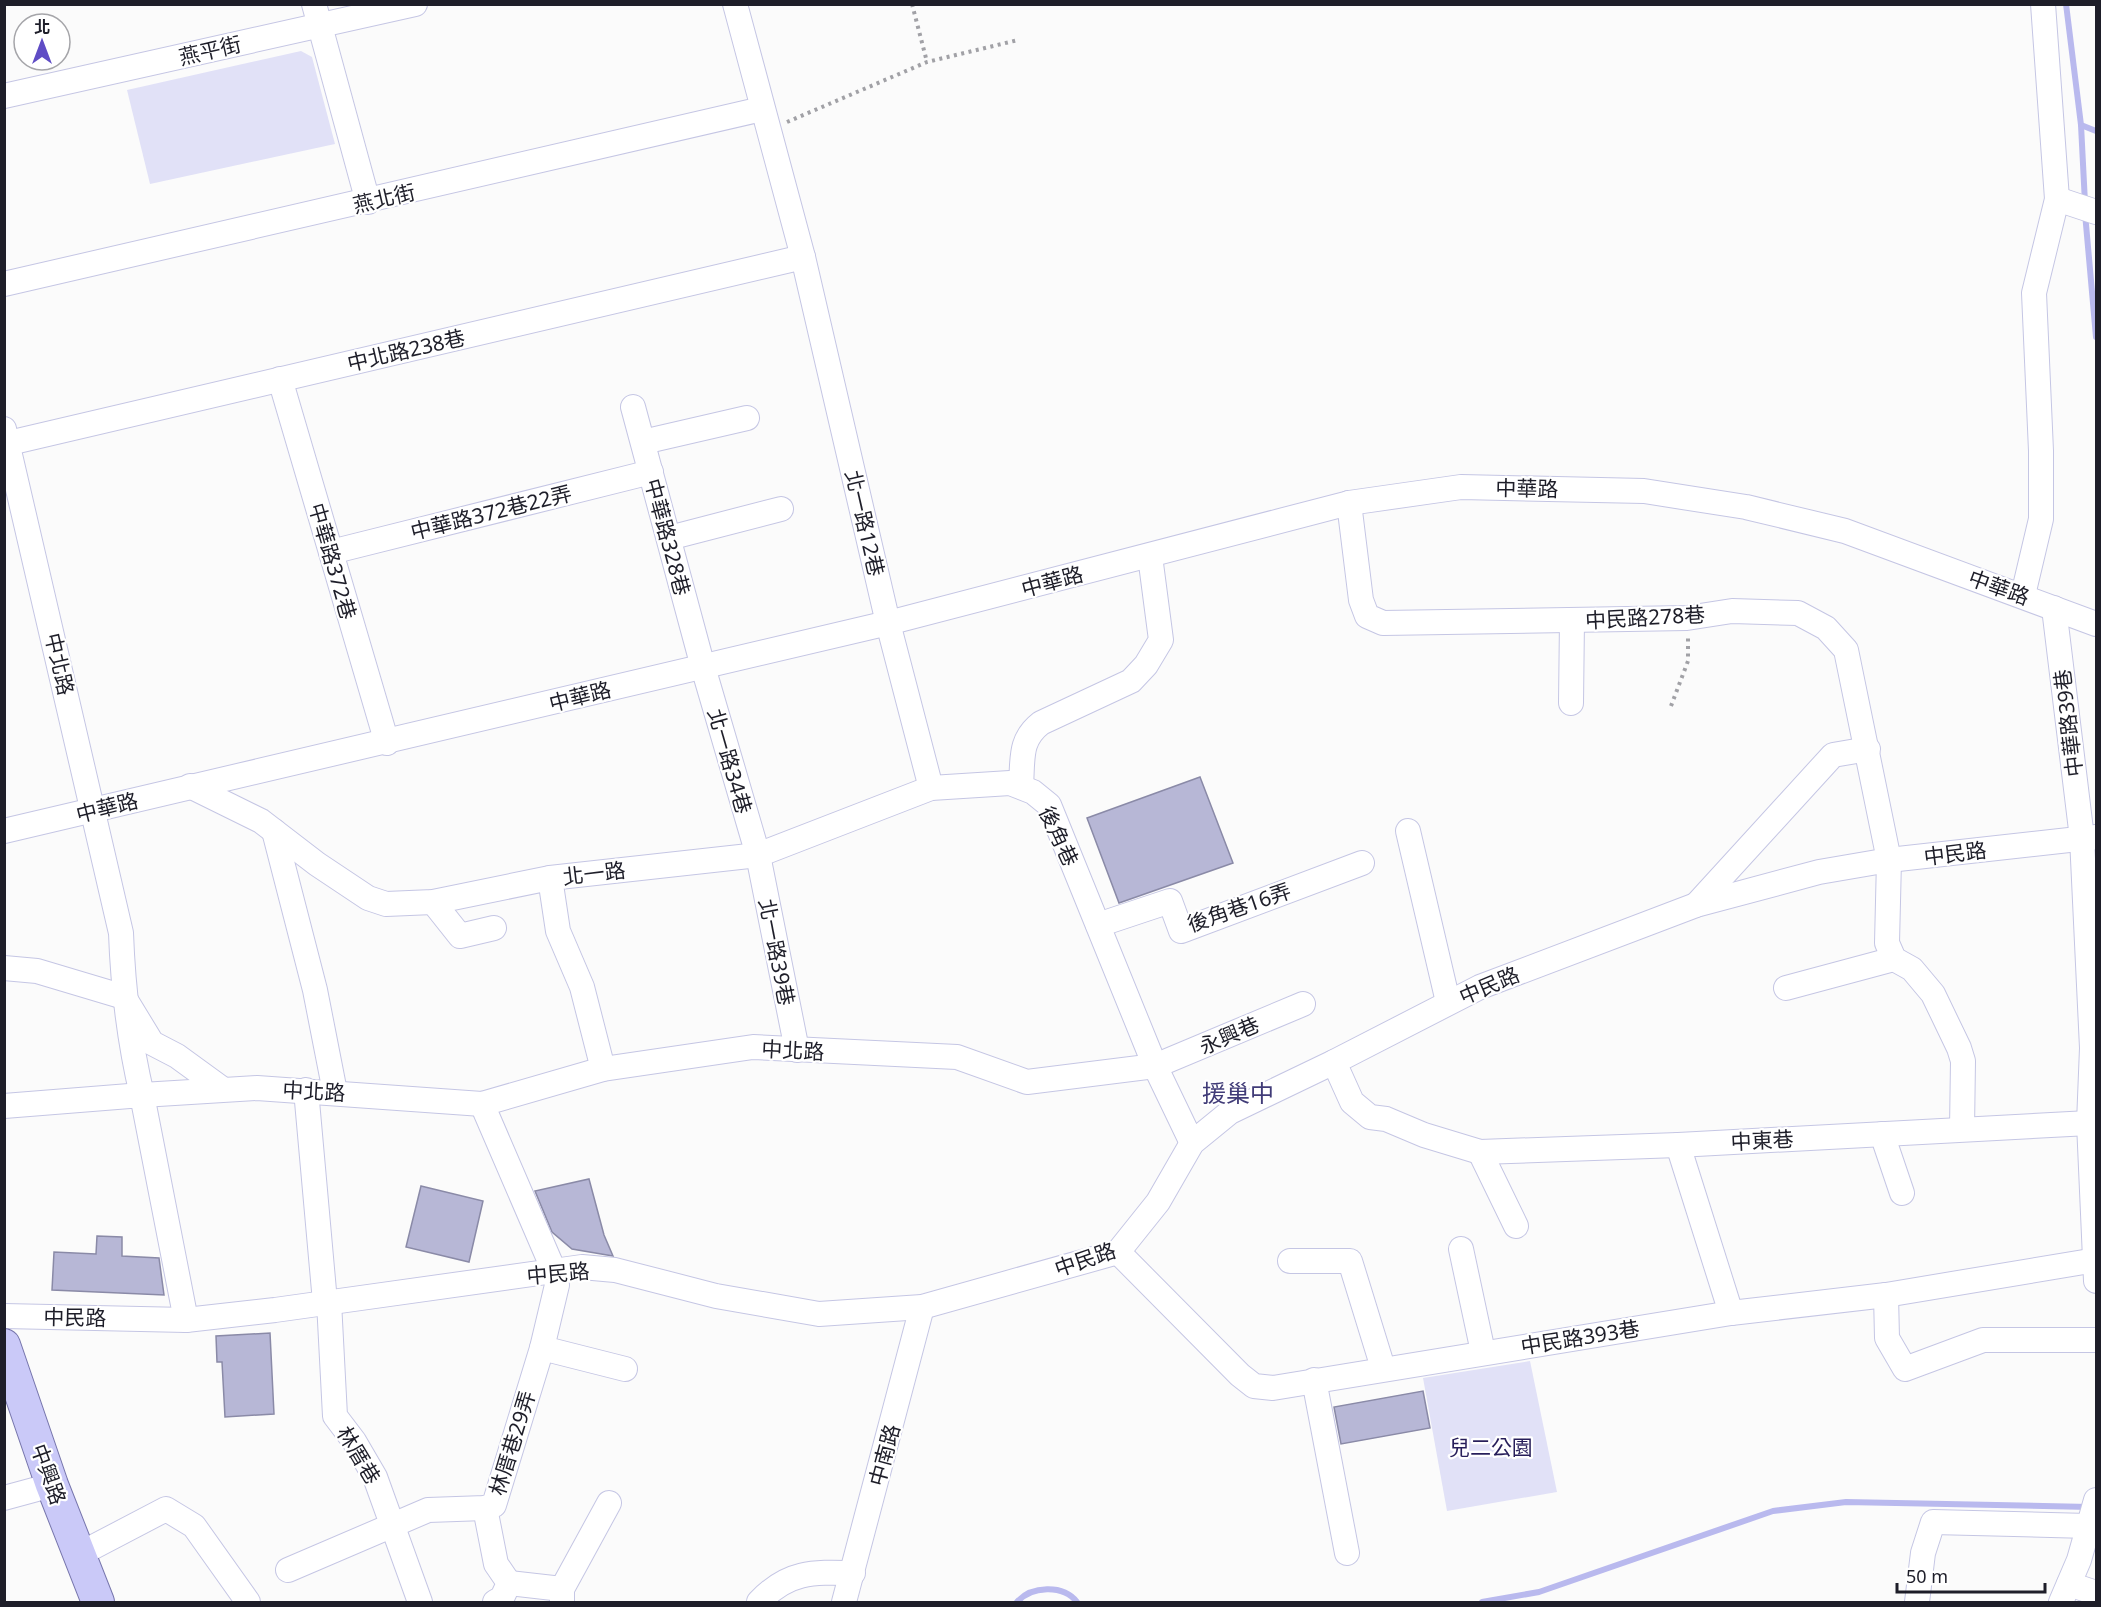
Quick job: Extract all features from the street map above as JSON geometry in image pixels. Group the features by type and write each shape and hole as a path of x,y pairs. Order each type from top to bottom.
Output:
{"main road":[{"name":"中興路","path":"4,1345 52,1485 98,1602"}],"street":[{"name":"燕平街","path":"4,96 317,15 415,4"},
{"name":"北一路12巷","path":"735,4 803,257 888,623 932,788"},
{"path":"2023,595 2041,519 2041,451 2034,293 2058,199 2043,4"},
{"path":"317,15 368,202"},
{"name":"燕北街","path":"4,284 368,202 765,120"},
{"path":"2058,199 2097,212"},
{"name":"中北路238巷","path":"7,436 280,379 803,257"},
{"name":"中華路372巷","path":"280,379 387,743"},
{"name":"中華路328巷","path":"633,407 703,667"},
{"path":"643,442 747,418"},
{"name":"中北路","path":"7,436 121,933 124,997 130,1044 142,1095 220,1088 306,1090 482,1104 603,1070 753,1047 957,1057 1027,1082 1155,1066"},
{"name":"中華路372巷22弄","path":"331,552 651,472"},
{"name":"中華路","path":"4,831 190,786 387,743 888,623 1349,503 1461,487 1644,491 1746,507 1845,531 2097,624"},
{"name":"中民路278巷","path":"1349,503 1361,600 1366,616 1383,623 1687,618 1732,611 1798,613 1826,628 1846,650 1868,749 1889,860 1887,943 1894,959"},
{"path":"669,538 781,509"},
{"name":"後角巷","path":"1150,556 1161,640 1146,665 1131,681 1041,723 1030,732 1023,746 1021,785 1049,805 1155,1066 1192,1143"},
{"name":"中華路39巷","path":"2054,608 2089,837 2092,1048 2089,1123"},
{"path":"1571,703 1572,620"},
{"name":"北一路34巷","path":"703,667 758,855"},
{"path":"1696,904 1833,755 1868,749"},
{"name":"北一路","path":"190,786 261,821 317,864 368,898 386,904 433,902 550,878 758,855 932,788 1010,783 1021,785"},
{"path":"274,831 315,990 335,1092"},
{"path":"1408,831 1448,1002"},
{"name":"中民路","path":"4,1316 186,1320 582,1267 615,1270 716,1296 819,1314 922,1307 1118,1252 1158,1202 1192,1143 1230,1112 1480,987 1696,904 1819,872 1889,860 2089,837"},
{"name":"北一路39巷","path":"758,855 797,1050"},
{"name":"後角巷16弄","path":"1098,925 1170,901 1181,931 1362,863"},
{"path":"550,878 558,931 582,987 603,1070"},
{"path":"433,902 460,936 494,928"},
{"path":"1786,988 1894,959 1912,969 1933,994 1963,1060 1962,1129"},
{"path":"4,968 37,971 124,997 152,1043 177,1056 220,1088"},
{"name":"永興巷","path":"1155,1066 1303,1004"},
{"name":"中東巷","path":"1334,1062 1352,1102 1370,1117 1386,1119 1424,1135 1480,1152 1678,1145 2089,1123"},
{"name":"林厝巷","path":"306,1090 327,1302 335,1416 354,1441 375,1477 420,1602"},
{"path":"4,1106 142,1095 186,1320"},
{"path":"482,1104 554,1271"},
{"path":"2089,1123 2096,1267"},
{"path":"1882,1134 1902,1193"},
{"path":"1678,1145 1731,1313"},
{"path":"1480,1152 1516,1226"},
{"path":"1461,1249 1483,1352"},
{"name":"中民路393巷","path":"1118,1252 1240,1375 1254,1386 1273,1388 1383,1368 1731,1313 2096,1267"},
{"path":"1290,1262 1350,1261 1383,1368"},
{"name":"林厝巷29弄","path":"509,1583 496,1564 485,1508 494,1505 542,1348 557,1285 554,1271"},
{"path":"1886,1295 1887,1338 1905,1369 1983,1340 2097,1340"},
{"name":"中南路","path":"844,1602 922,1307"},
{"path":"542,1348 625,1368"},
{"path":"1314,1380 1347,1553"},
{"path":"4,1498 52,1485"},
{"path":"2097,1500 2079,1560 2065,1593 2097,1593"},
{"path":"495,1602 502,1598 509,1583 562,1596 609,1503"},
{"path":"288,1570 428,1510 485,1508"},
{"path":"78,1555 166,1509 194,1526 248,1602"},
{"path":"1917,1602 1923,1553 1933,1522 2088,1526"},
{"path":"759,1602 771,1589 785,1580 813,1572 853,1573"}],"path":[{"path":"912,4 927,62"},
{"path":"765,120 927,62 1018,40"},
{"path":"1671,706 1688,661 1687,618"}],"green space":[{"path":"301,51 312,57 335,144 150,184 127,90"},
{"name":"兒二公園","path":"1530,1361 1557,1492 1447,1511 1423,1378"}],"building":[{"path":"1200,777 1233,863 1119,903 1087,818"},
{"path":"589,1179 604,1235 613,1256 572,1249 552,1232 535,1191"},
{"path":"421,1186 483,1201 469,1262 406,1247"},
{"path":"97,1236 122,1237 122,1256 159,1258 164,1295 52,1290 54,1252 96,1254"},
{"path":"270,1333 274,1414 225,1417 222,1362 217,1362 216,1336"},
{"path":"1423,1391 1430,1428 1341,1444 1334,1407"}],"waterway":[{"path":"2066,4 2081,125 2096,131"},
{"path":"2081,125 2085,203"},
{"path":"2085,213 2096,337"},
{"path":"1482,1602 1539,1592 1773,1511 1846,1502 2090,1507"},
{"path":"1017,1602 1030,1593 1047,1589 1064,1592 1077,1602"}],"district":[{"name":"援巢中","path":"1238,1092"}]}
